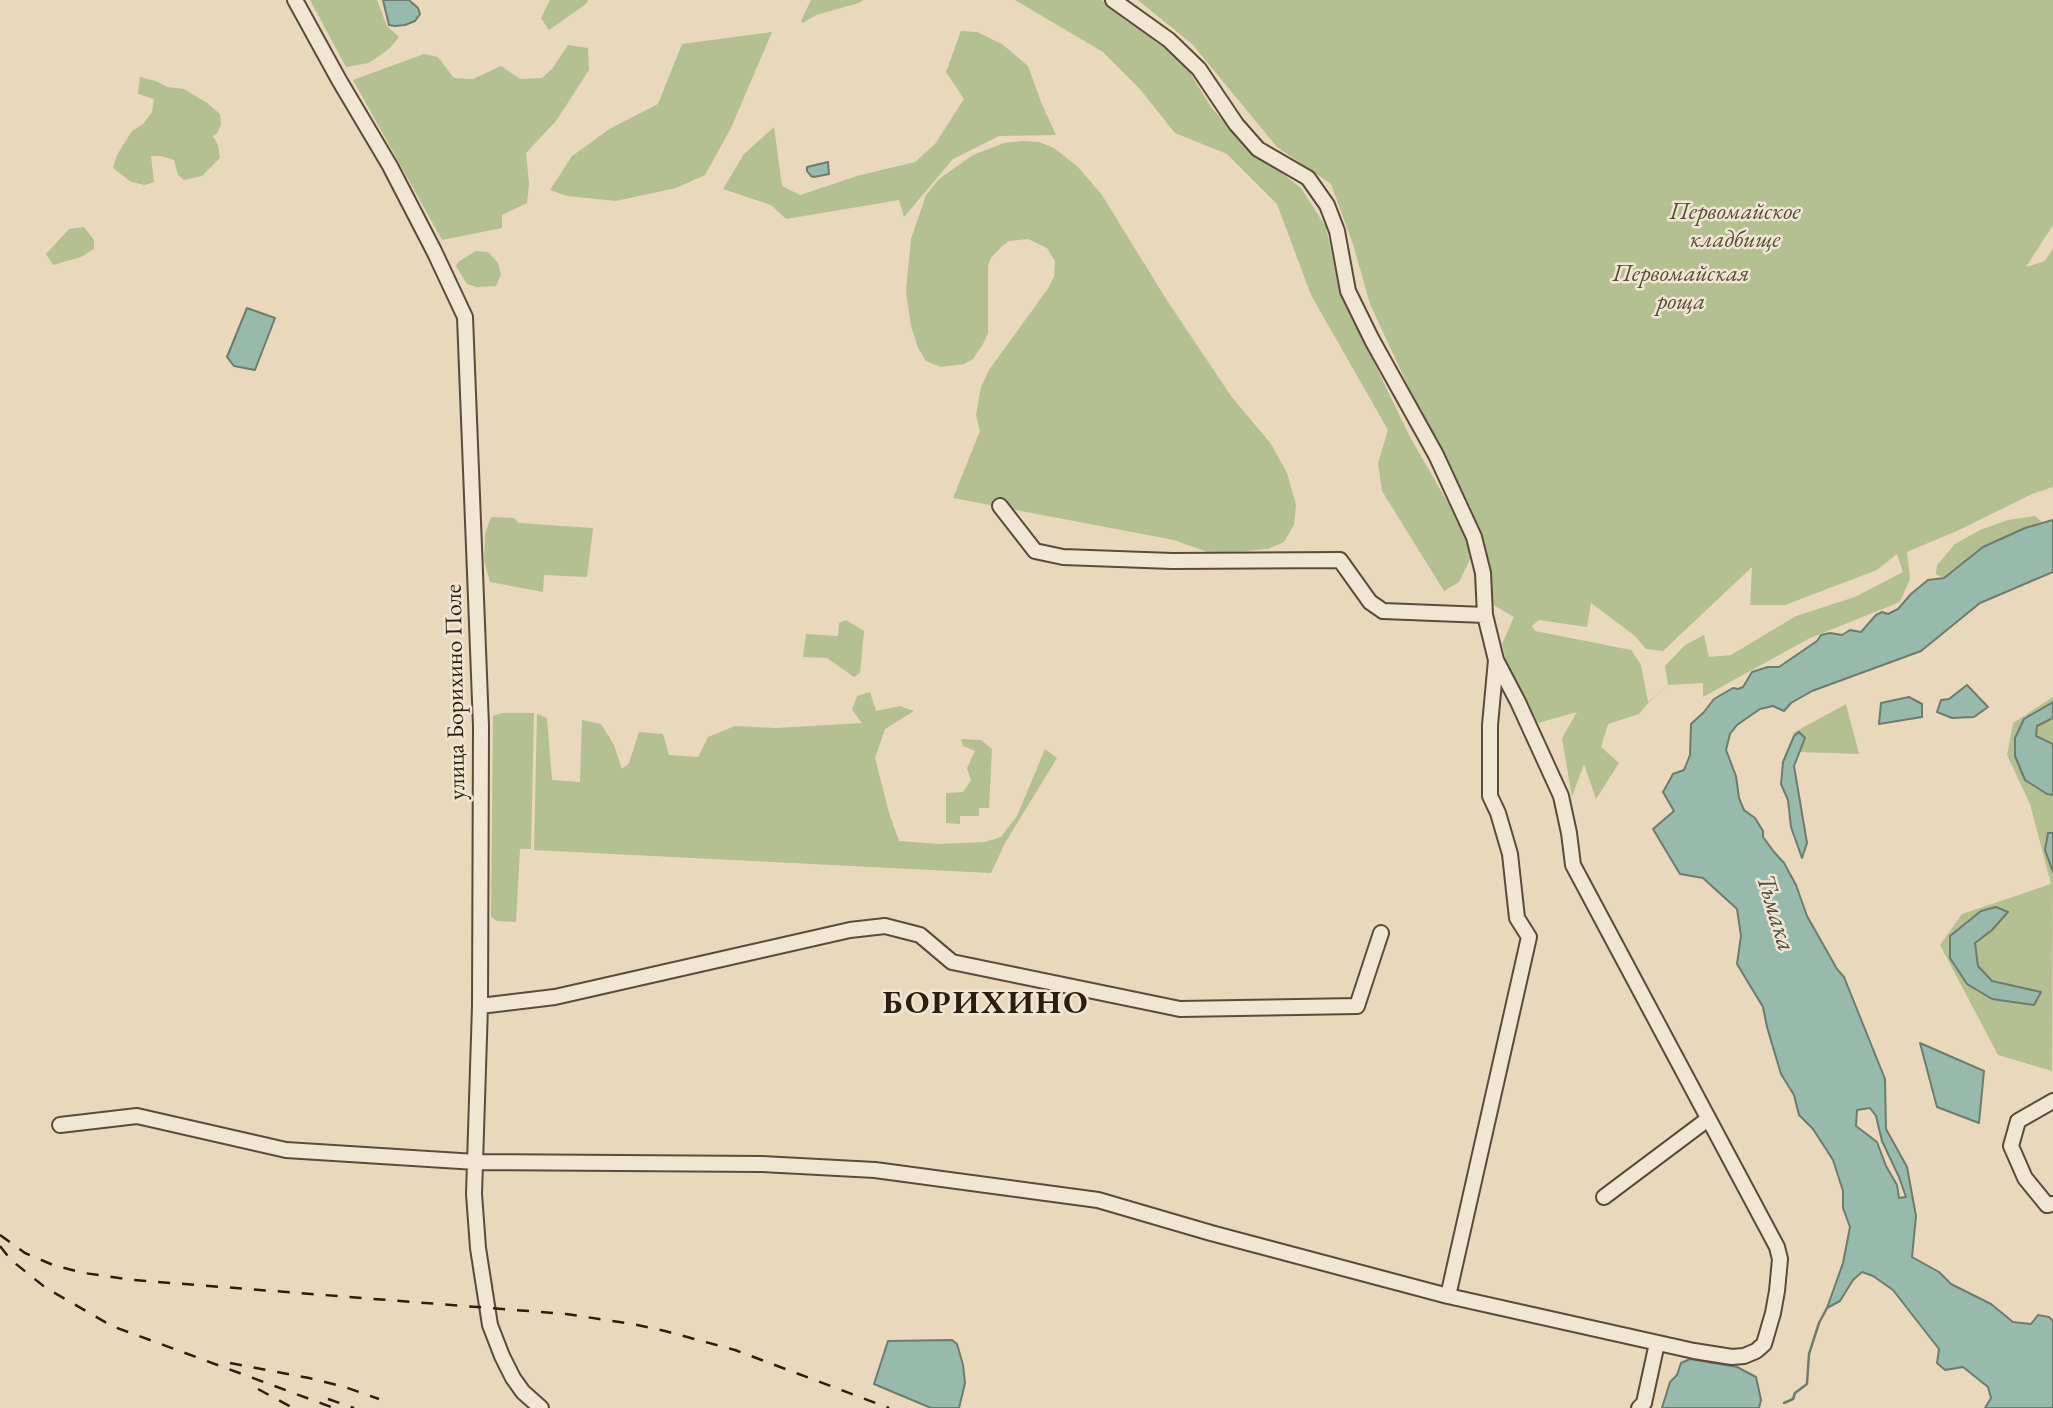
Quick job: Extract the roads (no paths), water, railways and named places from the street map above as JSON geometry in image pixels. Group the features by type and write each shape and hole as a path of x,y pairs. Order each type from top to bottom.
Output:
{"street":[{"name":"улица Борихино Поле","path":"295,0 390,166 465,317 481,726 480,1006 474,1194 478,1248 490,1325 514,1380 541,1408"},
{"path":"60,1125 137,1116 286,1150 476,1162 762,1164 875,1170 1098,1200 1448,1296 1732,1357 1756,1352 1764,1343 1773,1313 1779,1268 1777,1247 1573,865 1560,796 1496,660 1485,615 1483,573 1474,537 1436,455 1348,291 1337,231 1327,205 1308,178 1258,149 1236,124 1199,69 1169,40 1113,0"},
{"path":"1000,506 1035,551 1063,557 1172,561 1340,560 1370,602 1383,611 1485,615"},
{"path":"1448,1296 1529,937 1517,918 1510,854 1490,796 1490,725 1496,660"},
{"path":"480,1006 555,997 849,930 886,926 920,935 951,961 1180,1009 1356,1006 1381,933"},
{"path":"2053,1101 2018,1121 2011,1146 2025,1178 2047,1205 2053,1204"},
{"path":"1604,1196 1708,1119"},
{"path":"1639,1408 1644,1403 1657,1343"}],"water":[{"path":"383,0 409,0 418,8 420,14 415,21 405,25 389,25"},
{"path":"828,162 829,174 814,177 807,171 807,167"},
{"path":"247,308 275,318 255,370 234,366 227,357"},
{"name":"Тьмака","path":"2053,520 2053,572 1980,603 1921,651 1812,691 1791,703 1784,711 1773,706 1760,709 1737,725 1730,734 1726,750 1736,776 1739,798 1744,810 1755,818 1763,831 1763,837 1784,863 1796,885 1807,916 1844,977 1885,1079 1886,1129 1907,1167 1916,1216 1912,1257 1939,1272 1951,1284 1991,1304 2013,1322 2031,1324 2038,1315 2049,1317 2053,1321 2053,1408 1985,1408 1991,1398 1988,1387 1963,1367 1945,1370 1937,1363 1939,1349 1893,1290 1873,1276 1862,1272 1853,1280 1840,1301 1827,1308 1843,1263 1850,1227 1843,1208 1843,1191 1833,1160 1813,1129 1799,1115 1794,1095 1781,1074 1763,1007 1737,964 1741,936 1737,909 1703,878 1680,874 1653,829 1674,811 1663,792 1673,774 1684,770 1690,755 1691,724 1714,699 1733,688 1743,687 1752,672 1779,667 1817,641 1821,635 1842,635 1850,630 1861,632 1876,615 1882,612 1888,614 1898,609 1928,580 1944,578 1983,547 2025,528","holes":["1870,1108 1876,1116 1882,1141 1906,1197 1899,1198 1897,1185 1877,1142 1856,1126 1857,1110"]},
{"path":"1967,685 1988,707 1974,717 1952,718 1937,712 1941,700 1949,699"},
{"path":"1909,697 1922,704 1922,717 1879,724 1881,703"},
{"path":"2053,702 2053,718 2037,726 2036,736 2053,744 2053,795 2025,780 2015,756 2015,738 2024,719"},
{"path":"1799,732 1805,738 1794,766 1807,843 1802,858 1791,827 1788,800 1781,784 1783,762 1794,736"},
{"path":"2048,833 2053,833 2053,872 2045,850"},
{"path":"1996,907 2008,912 1992,930 1975,943 1978,966 1992,981 2041,992 2034,1005 1992,999 1967,984 1950,958 1950,936 1981,911"},
{"path":"1920,1043 1984,1071 1979,1123 1937,1107"},
{"path":"952,1340 957,1344 965,1383 959,1408 931,1408 874,1384 888,1341"},
{"path":"1690,1359 1737,1367 1756,1377 1761,1400 1759,1408 1662,1408 1670,1382 1677,1375 1681,1363"}],"waterway":[{"path":"1784,1403 1793,1399 1795,1393 1807,1384 1809,1354 1819,1323 1828,1306"}],"railway":[{"path":"0,1235 25,1253 53,1265 84,1273 133,1280 566,1314 633,1324 735,1350 889,1408"},
{"path":"0,1246 11,1260 46,1288 112,1326 334,1408"},
{"path":"230,1363 309,1378 379,1399"},
{"path":"258,1389 293,1408"},
{"path":"328,1399 354,1408"}],"district":[{"name":"БОРИХИНО","path":"986,1004"}],"park label":[{"name":"Первомайское кладбище","path":"1735,226"},
{"name":"Первомайская роща","path":"1681,288"}]}
